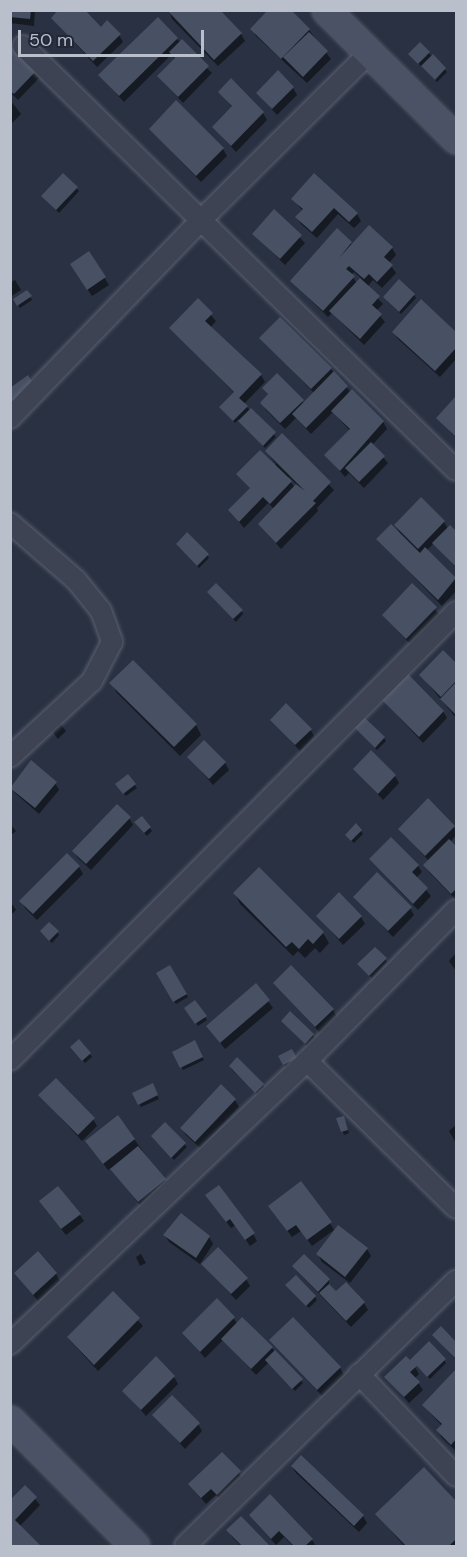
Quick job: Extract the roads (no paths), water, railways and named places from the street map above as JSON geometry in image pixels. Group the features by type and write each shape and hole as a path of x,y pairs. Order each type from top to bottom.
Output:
{"street":[{"path":"326,11 456,139"},
{"path":"23,46 456,470"},
{"path":"10,418 201,220 369,53"},
{"path":"10,523 76,580 101,611 112,642 92,681 10,757"},
{"path":"10,1060 456,612"},
{"path":"10,1344 307,1061 456,910"},
{"path":"307,1061 456,1208"},
{"path":"185,1546 456,1281"},
{"path":"359,1374 456,1476"},
{"path":"10,1420 135,1546"}]}
